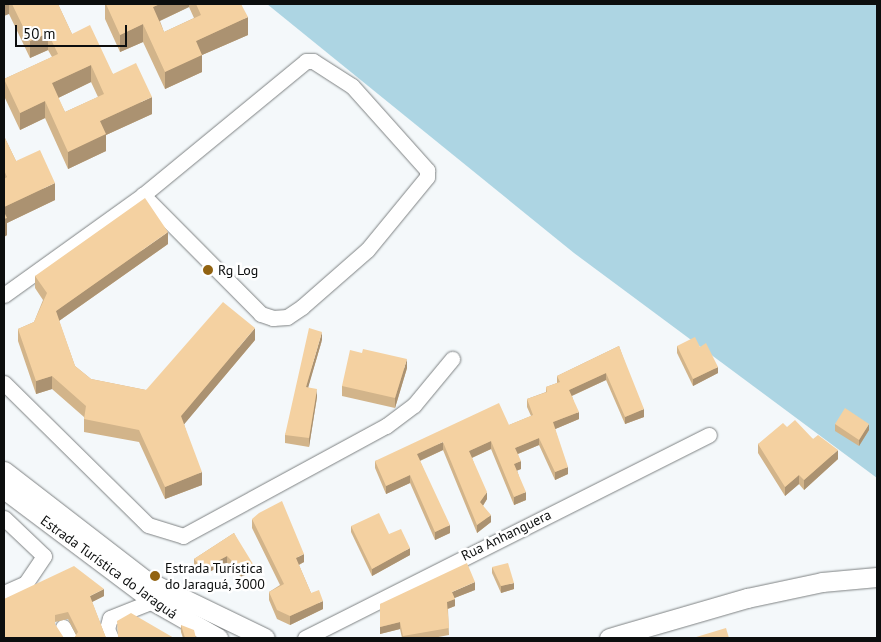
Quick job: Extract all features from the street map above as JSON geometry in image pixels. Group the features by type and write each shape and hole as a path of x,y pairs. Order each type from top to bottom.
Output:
{"main road":[{"name":"Estrada Turística do Jaraguá","path":"4,471 145,580 252,637"},
{"name":"Estrada Turística do Jaraguá","path":"4,489 153,602 218,638"},
{"path":"609,638 747,598 822,582 877,577"}],"street":[{"path":"4,296 144,196 308,61 352,86 427,170 427,177 367,250 302,307 287,317 273,318 261,314 144,196"},
{"path":"4,383 148,525 183,536 386,426 414,405 452,359"},
{"name":"Rua Anhanguera","path":"305,638 709,435"},
{"path":"4,518 44,556 26,583 4,594"},
{"path":"111,638 107,629 110,618 153,602"}],"shaded area":[{"path":"267,4 877,4 877,478 574,253"}],"building":[{"path":"12,4 58,4 72,34 90,25 113,74 136,63 152,97 100,121 106,134 68,152 45,101 20,113 4,79 58,54 48,33 30,41","holes":["91,65 104,94 65,112 52,83"]},
{"path":"106,4 160,4 153,7 164,32 201,15 196,4 241,4 248,17 196,41 202,55 165,72 143,24 120,35"},
{"path":"4,136 16,161 40,150 55,183 4,207 4,179 7,177 4,170"},
{"path":"145,198 168,232 56,311 75,366 91,379 146,390 223,302 255,328 181,416 202,472 165,487 139,430 84,419 86,406 52,376 36,381 18,329 34,322 47,293 35,276"},
{"path":"309,328 322,332 306,387 317,389 309,438 285,435"},
{"path":"695,337 700,347 706,343 718,367 693,379 677,346"},
{"path":"619,346 644,409 625,417 606,373 569,390 579,412 553,422 568,467 555,472 539,438 515,448 521,461 514,464 526,492 514,497 491,441 469,451 487,492 480,502 491,515 477,525 443,442 417,454 450,525 435,532 410,475 386,486 375,461 499,403 509,425 533,415 527,399 547,392 546,387 560,382 557,376"},
{"path":"363,349 407,359 395,398 342,386 350,350 362,353"},
{"path":"845,408 869,424 859,440 835,424"},
{"path":"795,420 813,439 818,435 838,450 804,480 799,475 785,487 758,444 783,423 787,427"},
{"path":"282,501 304,554 296,558 311,593 319,590 323,601 290,616 277,610 269,592 284,584 252,519 259,513"},
{"path":"379,513 389,534 401,529 410,548 372,569 351,526"},
{"path":"234,533 253,564 241,570 227,556 203,569 194,559"},
{"path":"467,563 475,582 452,592 455,599 447,602 449,628 403,636 400,622 380,627 380,604"},
{"path":"508,563 514,583 501,586 492,567"},
{"path":"74,566 104,589 90,596 106,638 74,638 78,632 68,612 55,615 55,624 64,638 4,638 4,599"},
{"path":"131,613 174,638 109,638 118,637 117,621"},
{"path":"181,625 194,630 196,638 185,638"},
{"path":"726,628 729,638 693,638"}],"place":[{"name":"Rg Log","path":"208,270"},
{"name":"Estrada Turística do Jaraguá, 3000","path":"155,576"}]}
